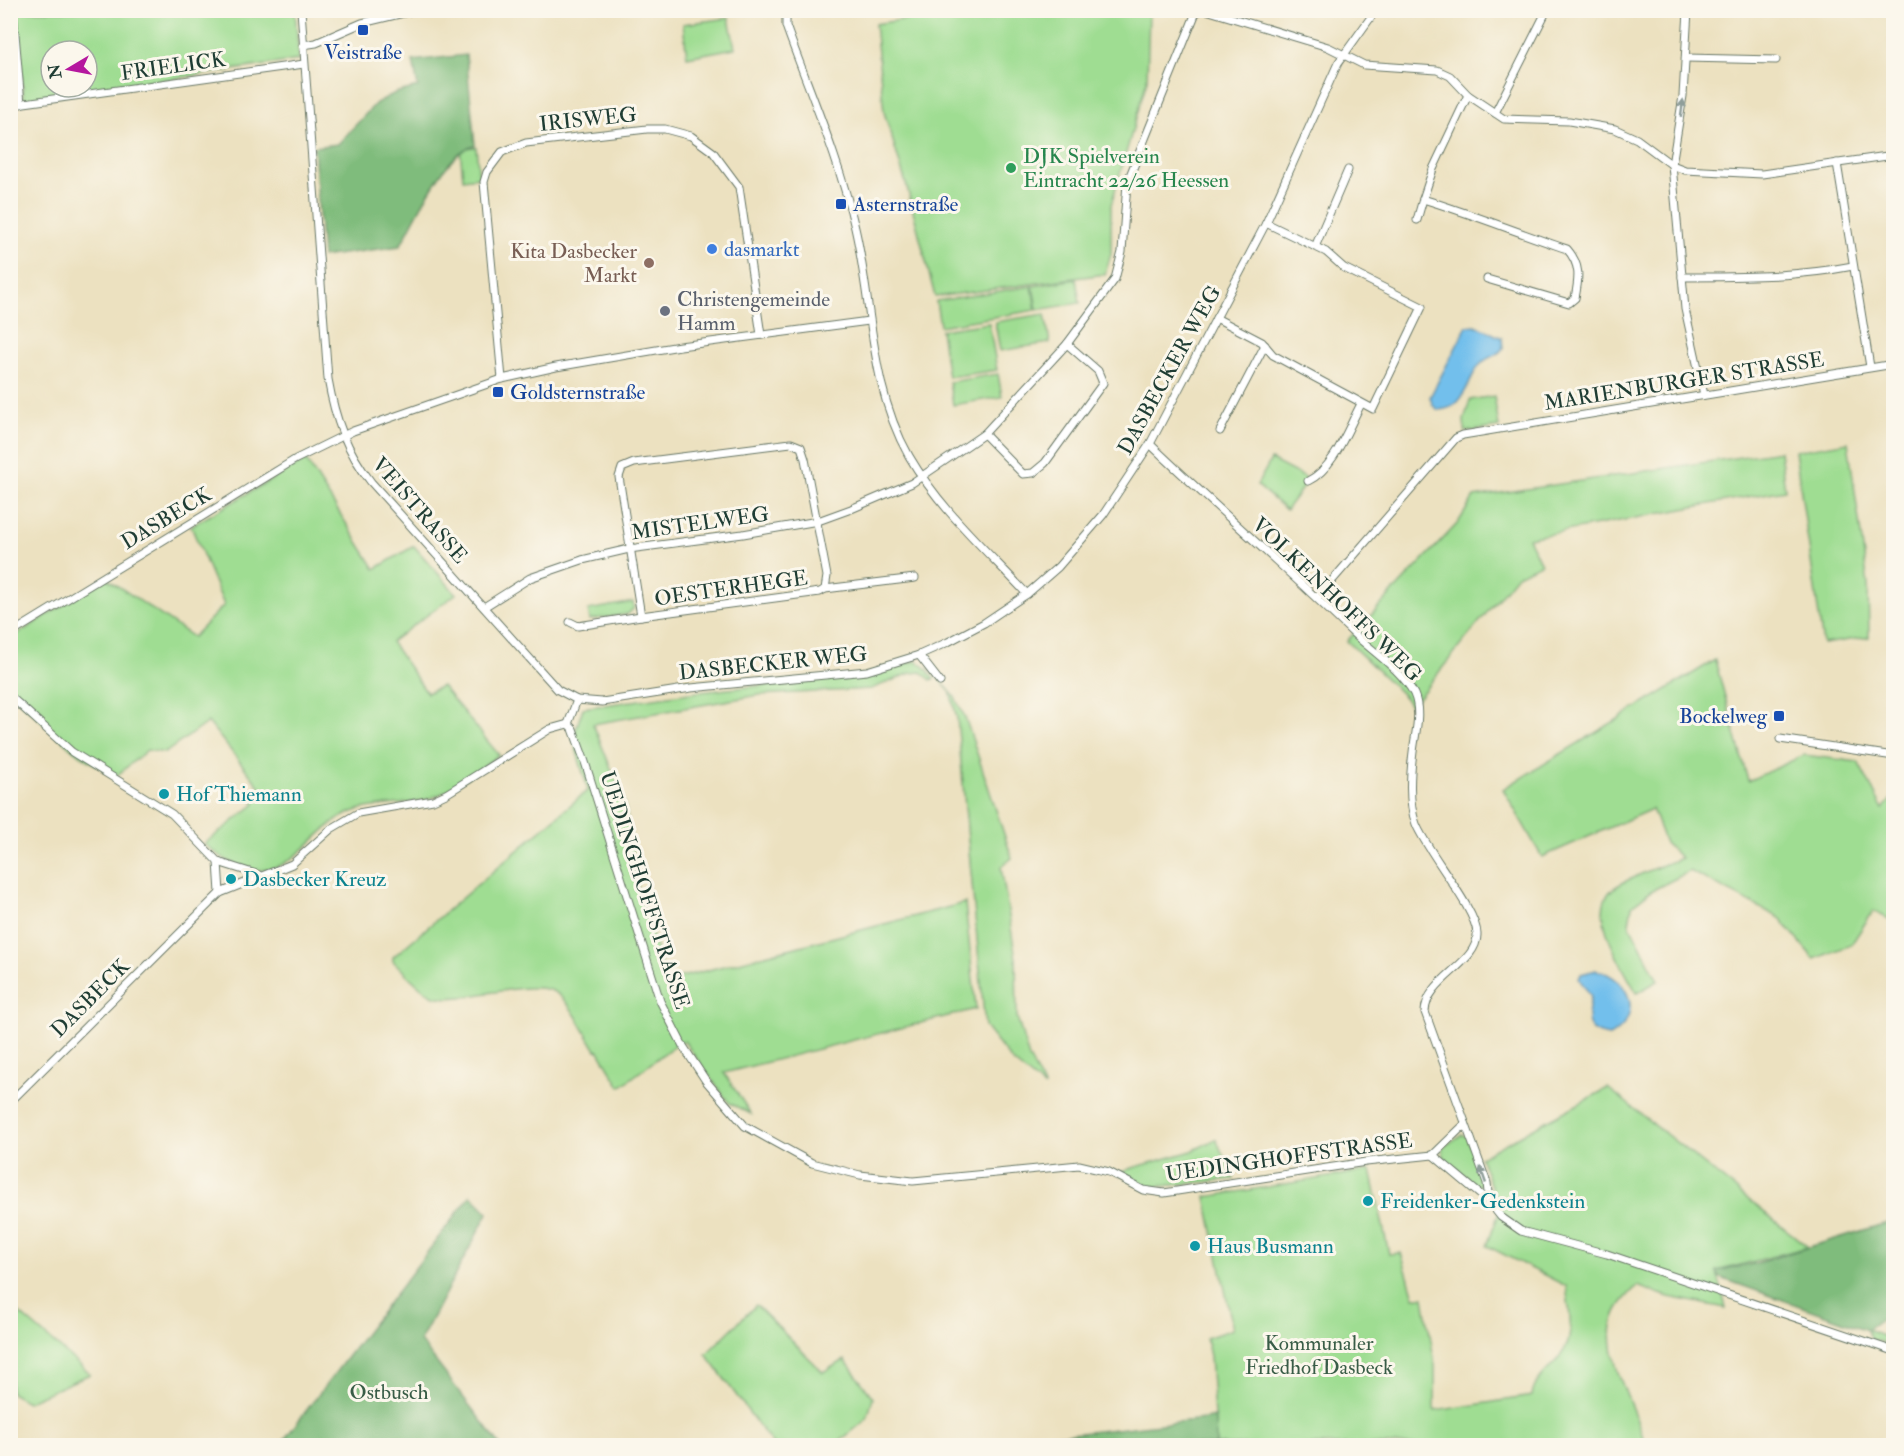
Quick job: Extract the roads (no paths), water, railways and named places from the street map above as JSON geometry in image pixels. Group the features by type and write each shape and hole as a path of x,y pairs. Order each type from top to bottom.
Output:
{"street":[{"path":"13,10 21,104"},
{"name":"VEISTRASSE","path":"301,10 328,379 341,435 355,461 371,482 558,690 577,700"},
{"path":"303,45 316,43 362,23 416,10"},
{"path":"786,10 786,26 834,154 848,202 860,251 868,321 888,410 909,456 923,477 953,515 1026,594"},
{"name":"MISTELWEG","path":"484,607 506,591 540,574 582,560 629,549 818,521 878,500 923,477 984,434 1067,344 1115,279 1122,252 1126,183 1197,10"},
{"path":"1206,10 1328,47 1374,67 1402,66 1437,70 1450,76 1468,95 1495,113 1511,120 1569,121 1615,129 1637,139 1672,165 1685,170 1762,174 1893,155"},
{"name":"DASBECKER WEG","path":"577,700 602,702 691,688 867,671 919,656 984,623 1026,594 1058,567 1103,515 1150,444 1266,223 1310,122 1344,55 1376,10"},
{"path":"1495,113 1547,10"},
{"path":"1688,10 1683,96 1672,165 1690,339 1704,395"},
{"path":"1686,58 1776,60"},
{"name":"FRIELICK","path":"10,105 304,64"},
{"path":"1417,220 1433,170 1468,95"},
{"name":"IRISWEG","path":"502,379 484,182 487,172 502,152 526,143 665,129 691,136 713,152 739,188 761,335"},
{"path":"1837,163 1870,367"},
{"path":"1315,247 1348,170"},
{"path":"1423,199 1488,219 1505,228 1568,249 1574,256 1579,273 1575,298 1569,303 1486,279"},
{"path":"1216,318 1264,345 1273,355 1373,409 1422,307 1344,268 1326,252 1266,223"},
{"path":"1682,277 1782,276 1820,273 1853,266"},
{"path":"341,435 502,379 600,358 868,321"},
{"path":"984,434 1023,474 1033,473 1046,463 1103,383 1098,371 1067,344"},
{"path":"1220,431 1264,345"},
{"name":"MARIENBURGER STRASSE","path":"1317,598 1456,438 1480,432 1893,364"},
{"path":"1308,481 1318,475 1330,460 1361,404"},
{"name":"DASBECK","path":"10,634 270,474 341,435"},
{"name":"OESTERHEGE","path":"640,616 619,472 625,465 634,463 791,443 801,447 804,452 818,521 827,576 825,589"},
{"name":"VOLKENHOFFS WEG","path":"1150,444 1402,679 1416,701 1418,711 1411,779 1415,821 1422,838 1471,916 1478,934 1475,945 1431,992 1425,1003 1428,1020 1465,1124"},
{"name":"OESTERHEGE","path":"570,622 578,626 820,592 825,589 915,578"},
{"path":"919,656 940,682"},
{"path":"10,696 72,752 172,814 218,862 259,876"},
{"path":"568,724 577,700"},
{"name":"DASBECK","path":"10,1102 220,893 292,864 342,821 371,809 434,800 550,729 568,724"},
{"name":"UEDINGHOFFSTRASSE","path":"568,724 573,729 585,762 660,1001 683,1046 706,1081 745,1126 812,1163 860,1175 913,1181 1079,1165 1109,1172 1143,1190 1164,1193 1433,1155 1489,1202 1501,1217 1521,1231 1606,1254 1893,1351"},
{"path":"1780,739 1893,756"},
{"path":"218,862 220,893"},
{"path":"1433,1155 1465,1124 1486,1183 1489,1202"}],"water":[{"path":"1475,325 1502,338 1503,348 1478,367 1466,391 1456,404 1438,410 1430,397 1467,326"},
{"path":"1596,970 1618,981 1629,999 1630,1009 1627,1019 1609,1036 1600,1034 1590,1027 1588,1016 1591,996 1579,979 1581,974"}],"place":[{"name":"Veistraße","path":"363,30"},
{"name":"DJK Spielverein Eintracht 22/26 Heessen","path":"1011,168"},
{"name":"Asternstraße","path":"841,204"},
{"name":"dasmarkt","path":"712,249"},
{"name":"Kita Dasbecker Markt","path":"649,263"},
{"name":"Christengemeinde Hamm","path":"665,311"},
{"name":"Goldsternstraße","path":"498,392"},
{"name":"Bockelweg","path":"1779,716"},
{"name":"Hof Thiemann","path":"164,794"},
{"name":"Dasbecker Kreuz","path":"231,879"},
{"name":"Freidenker-Gedenkstein","path":"1368,1201"},
{"name":"Haus Busmann","path":"1195,1246"}],"park label":[{"name":"Kommunaler Friedhof Dasbeck","path":"1319,1355"},
{"name":"Ostbusch","path":"389,1392"}]}
